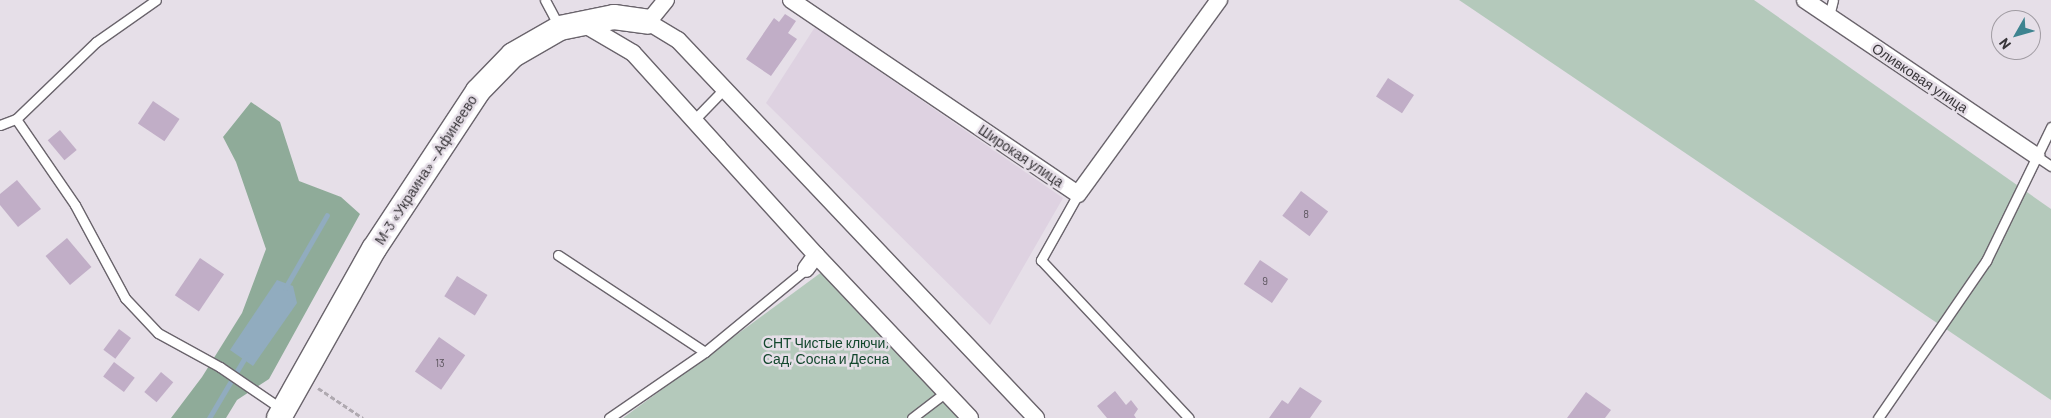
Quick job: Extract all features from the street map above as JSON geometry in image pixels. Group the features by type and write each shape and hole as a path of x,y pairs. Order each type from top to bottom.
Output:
{"street":[{"path":"666,0 648,22 678,40 1036,418"},
{"name":"Широкая улица","path":"791,0 1078,194 1219,0"},
{"name":"Оливковая улица","path":"1805,0 2036,156"},
{"name":"М-3 «Украина» – Афинеево","path":"281,414 374,249 478,91 512,55 571,25 614,17 648,22"},
{"path":"571,25 633,53 816,255 970,418"},
{"path":"806,269 816,255"}],"lane":[{"path":"0,125 16,119 96,42 156,0"},
{"path":"544,0 571,25"},
{"path":"1829,16 1832,0"},
{"path":"694,120 724,89"},
{"path":"16,119 75,205 125,298 158,333 220,367 281,414"},
{"path":"1878,418 1986,261 2051,127"},
{"path":"2036,156 2051,166"},
{"path":"1078,194 1041,260 1189,418"},
{"path":"558,255 704,352"},
{"path":"609,418 704,352 806,269"},
{"path":"912,418 946,392"}],"path":[{"path":"300,379 310,382 363,418"}],"shaded area":[{"path":"815,27 1063,198 990,325 766,103"}],"green space":[{"path":"1459,0 1754,0 2051,209 2051,400"},
{"path":"251,102 280,122 299,181 341,197 360,214 269,379 237,400 226,418 171,418 202,377 242,313 266,249 236,162 223,137"},
{"name":"СНТ Чистые ключи, Сад, Сосна и Десна","path":"834,263 980,418 623,418"}],"water":[{"path":"277,280 293,286 297,303 253,366 230,350"}],"building":[{"path":"785,14 796,21 788,33 797,39 771,76 746,59 774,18 779,22"},
{"path":"1388,78 1414,95 1402,113 1376,96"},
{"path":"153,101 180,119 164,141 138,123"},
{"path":"60,130 77,150 64,160 48,140"},
{"path":"17,180 41,209 18,227 0,205 0,194"},
{"path":"1301,191 1328,211 1309,236 1282,216"},
{"path":"67,238 91,267 70,285 46,256"},
{"path":"200,258 224,274 199,312 175,295"},
{"path":"1260,260 1288,279 1272,303 1244,284"},
{"path":"457,276 488,295 475,315 444,296"},
{"path":"119,329 131,338 115,359 103,350"},
{"path":"439,337 465,355 441,390 415,371"},
{"path":"114,362 135,378 124,392 103,376"},
{"path":"161,372 173,382 157,402 144,392"},
{"path":"1300,387 1322,401 1310,418 1269,418 1282,400 1288,404"},
{"path":"1115,391 1126,405 1131,400 1138,409 1134,415 1136,418 1107,418 1097,406"},
{"path":"1586,392 1611,410 1605,418 1567,418"}],"waterway":[{"path":"285,288 327,215"},
{"path":"209,418 247,354"}]}
